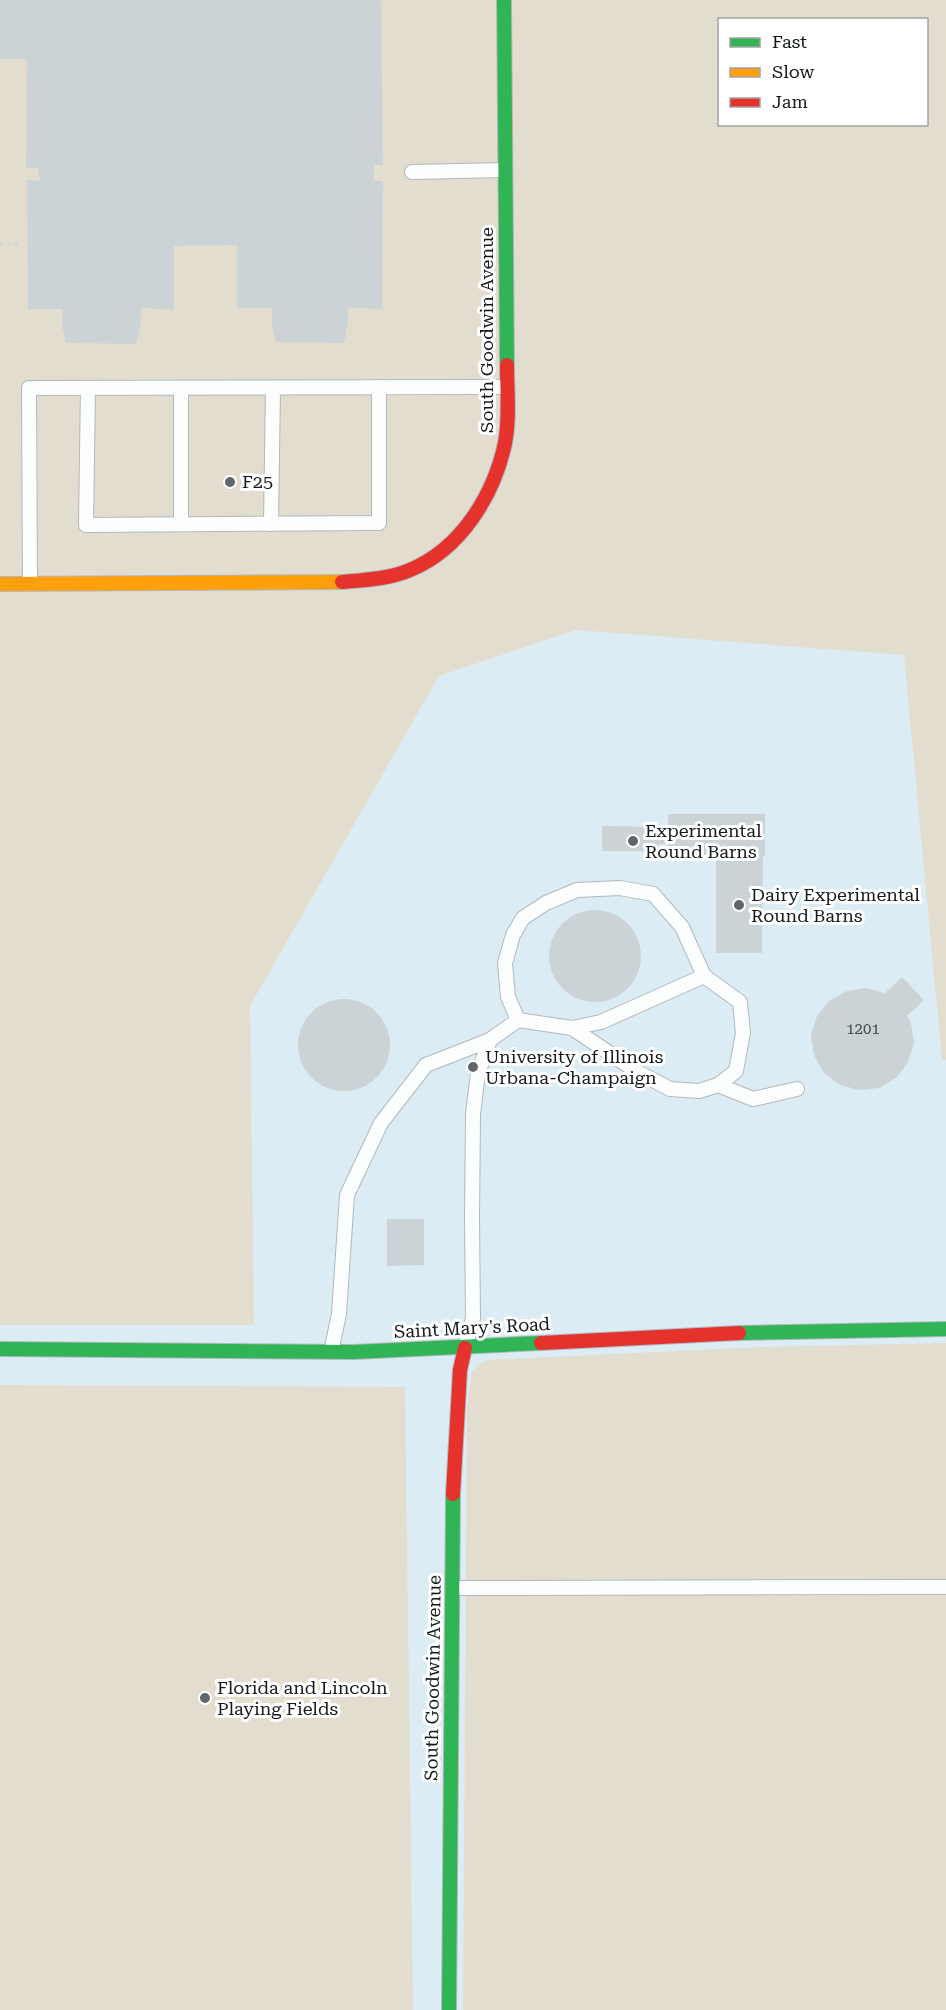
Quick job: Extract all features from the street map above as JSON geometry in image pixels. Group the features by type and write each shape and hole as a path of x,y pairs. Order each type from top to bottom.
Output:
{"street":[{"name":"South Goodwin Avenue","path":"0,584 343,582 378,578 410,570 433,558 468,525 486,496 499,466 506,439 504,0"},
{"name":"Saint Mary's Road","path":"0,1349 331,1352 465,1348 713,1333 946,1329"},
{"name":"South Goodwin Avenue","path":"449,2010 453,1477 460,1370 465,1348"}],"lane":[{"path":"412,172 505,170"},
{"path":"88,388 87,525 181,525 379,524 379,387"},
{"path":"30,584 28,388 507,387"},
{"path":"181,388 181,525"},
{"path":"271,524 273,388"},
{"path":"518,1020 508,997 505,963 513,935 523,918 546,903 577,890 620,888 652,894 682,927 704,976 740,1002 743,1033 736,1071 718,1085 699,1091 670,1089 636,1071 573,1028"},
{"path":"331,1352 339,1314 347,1195 381,1123 426,1065 490,1040 518,1020 573,1028 602,1022 704,976"},
{"path":"465,1348 473,1318 473,1114 478,1073 490,1040"},
{"path":"718,1085 753,1099 798,1089"},
{"path":"452,1588 946,1587"}],"path":[{"path":"0,244 18,244"}],"shaded area":[{"name":"University of Illinois Urbana-Champaign","path":"0,0 946,0 946,2010 0,2010"},
{"path":"0,0 946,0 946,1060 942,1060 904,655 576,630 439,676 250,1006 254,1325 0,1325"},
{"path":"946,1343 946,2010 463,2010 467,1407 472,1371 485,1360 760,1347"},
{"name":"Florida and Lincoln Playing Fields","path":"0,1385 405,1387 413,2010 0,2010"}],"building":[{"path":"0,0 381,0 383,165 374,165 374,181 383,181 382,309 348,308 344,343 276,342 272,325 272,308 237,308 237,245 174,246 174,310 141,308 141,323 136,344 66,343 62,325 63,309 28,309 27,180 40,181 38,168 26,168 27,59 0,59"},
{"name":"Dairy Experimental Round Barns","path":"668,814 765,814 762,953 716,953 716,855 667,855 668,844 659,844 659,851 602,851 602,826 668,827"},
{"path":"595,910 613,914 627,924 637,938 641,956 637,974 627,988 613,998 595,1002 577,998 563,988 553,974 549,956 553,938 563,924 577,914"},
{"name":"Dairy Experimental Round Barns","path":"902,977 924,1000 907,1016 911,1023 914,1043 908,1062 896,1078 879,1088 859,1090 840,1085 824,1073 814,1055 811,1035 817,1016 829,1001 847,991 866,988 885,993"},
{"path":"344,999 362,1003 376,1013 386,1027 390,1045 386,1063 376,1077 362,1087 344,1091 326,1087 312,1077 302,1063 298,1045 302,1027 312,1013 326,1003"},
{"path":"387,1219 424,1219 424,1265 387,1266"}],"traffic: fast":[{"path":"504,0 507,365"},
{"path":"739,1333 946,1329"},
{"path":"0,1349 354,1352 541,1343"},
{"path":"449,2010 453,1494"}],"traffic: slow":[{"path":"0,584 342,582"}],"traffic: jam":[{"path":"342,582 368,580 410,570 445,549 460,534 484,500 500,463 507,433 507,365"},
{"path":"541,1343 739,1333"},
{"path":"453,1494 460,1370 465,1348"}],"place":[{"name":"F25","path":"230,482"},
{"name":"Experimental Round Barns","path":"633,841"},
{"name":"Dairy Experimental Round Barns","path":"739,905"},
{"name":"University of Illinois Urbana-Champaign","path":"473,1067"},
{"name":"Florida and Lincoln Playing Fields","path":"205,1698"}]}
